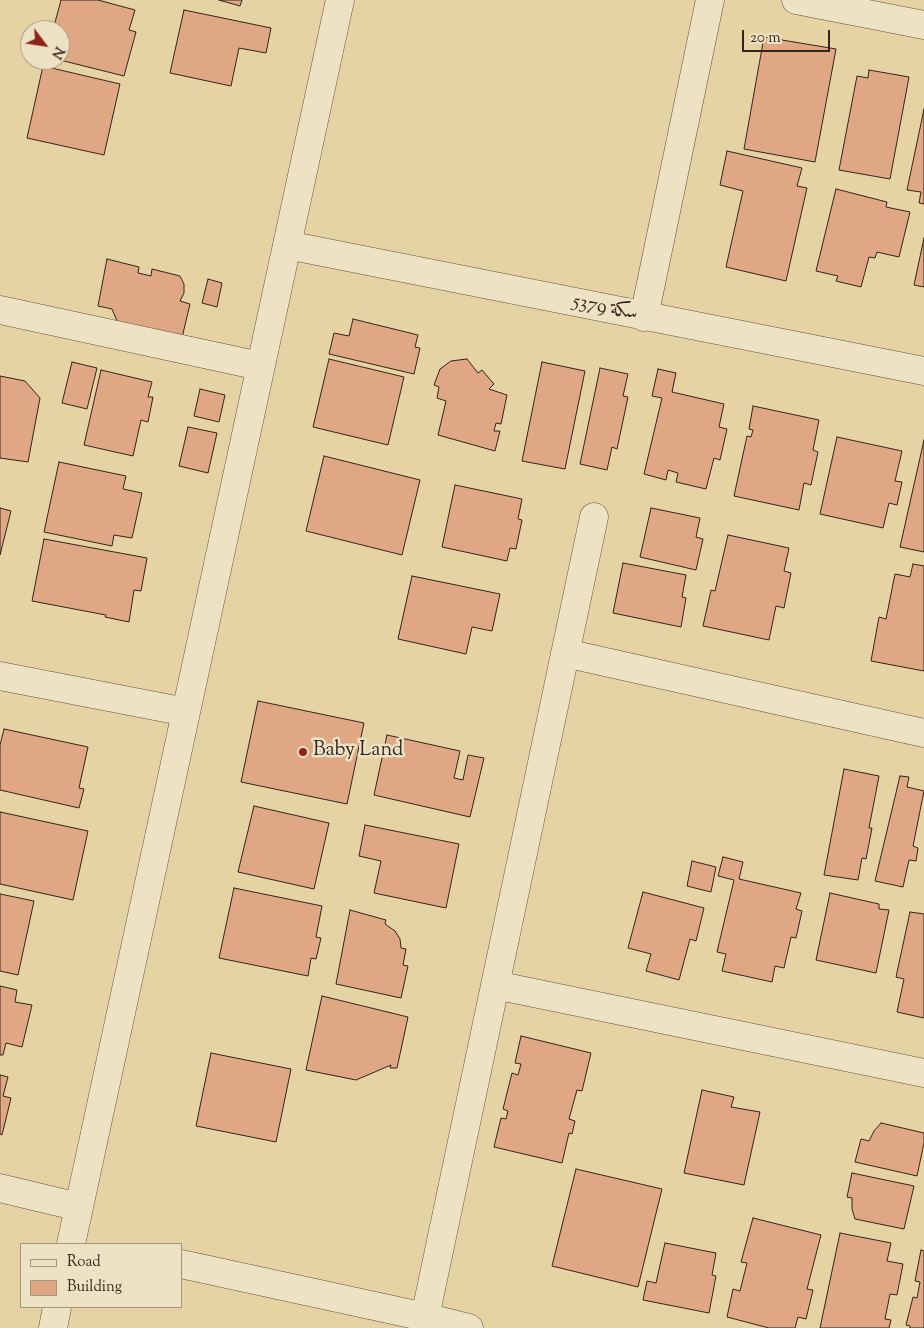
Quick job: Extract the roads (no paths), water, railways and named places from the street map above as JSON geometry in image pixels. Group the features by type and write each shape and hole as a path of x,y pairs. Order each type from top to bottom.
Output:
{"street":[{"path":"76,1243 78,1207 340,0"},
{"path":"644,317 710,0"},
{"path":"796,0 924,25"},
{"name":"سكة 5379","path":"287,245 924,371"},
{"path":"0,310 260,366"},
{"path":"425,1316 594,518"},
{"path":"565,653 924,733"},
{"path":"0,676 186,712"},
{"path":"495,985 924,1073"},
{"path":"0,1188 78,1207"},
{"path":"182,1264 425,1316 469,1328"},
{"path":"53,1328 57,1308"}],"place":[{"name":"Baby Land","path":"303,752"}]}
